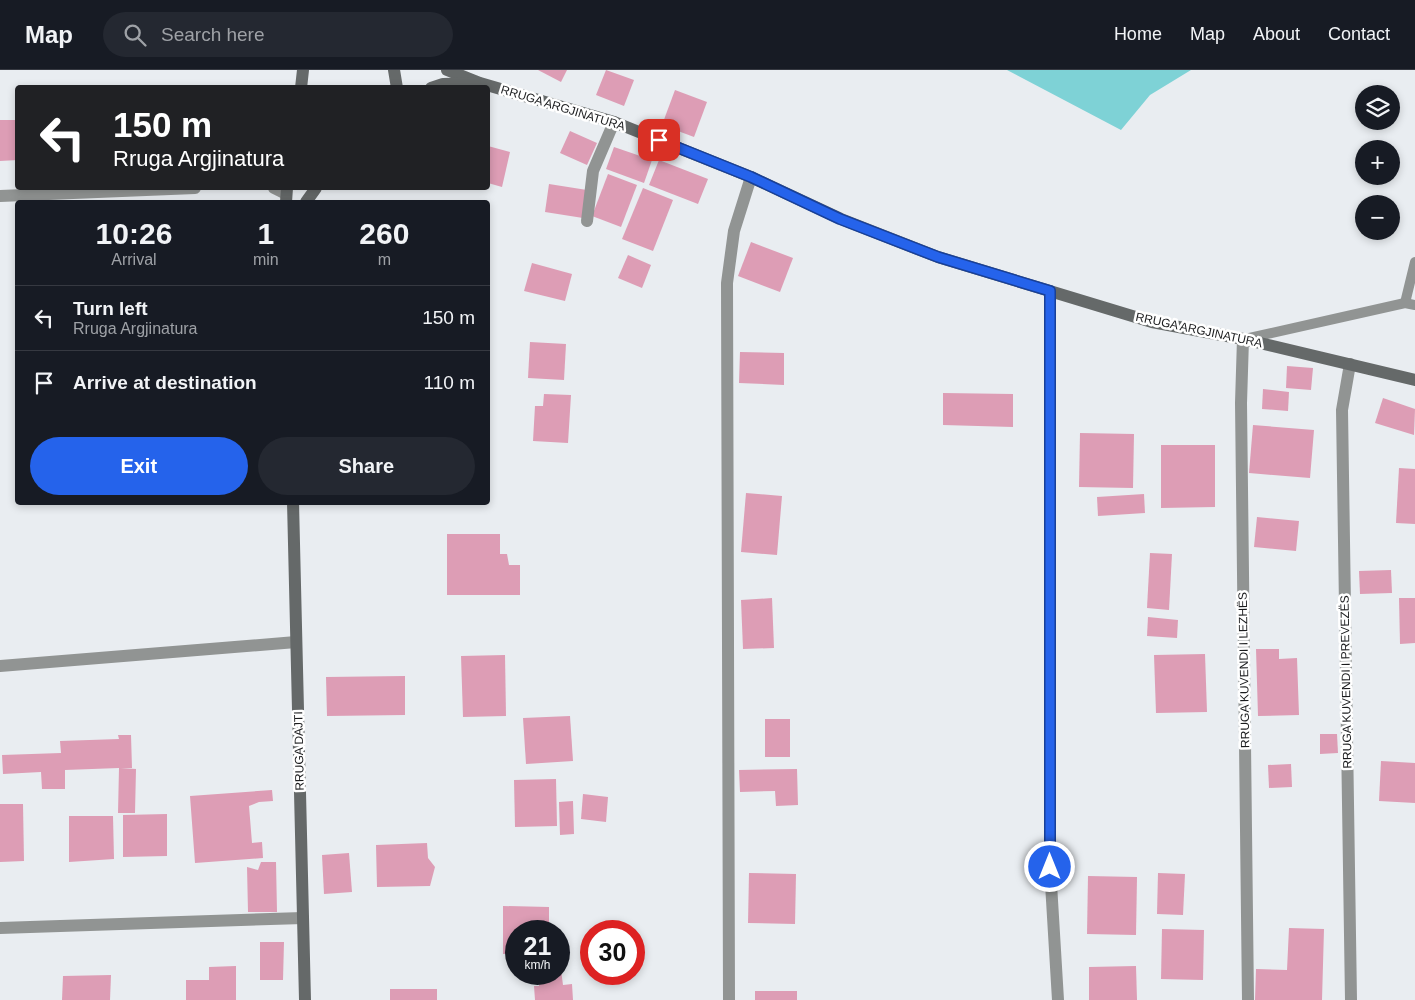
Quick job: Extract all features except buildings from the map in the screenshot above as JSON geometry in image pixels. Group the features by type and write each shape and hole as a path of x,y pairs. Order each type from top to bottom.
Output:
{"street":[{"path":"301,85 303,70"},
{"path":"394,70 396,85"},
{"name":"RRUGA ARGJINATURA","path":"447,70 480,82 614,122 751,177 840,219 938,257 1152,322 1243,339 1415,380"},
{"path":"440,85 480,82"},
{"path":"587,221 593,172 614,122"},
{"path":"729,1000 728,284 734,231 751,177"},
{"path":"0,196 146,190"},
{"path":"1050,291 1050,867 1058,1000"},
{"name":"RRUGA KUVENDI I LEZHËS","path":"1243,339 1240,403 1248,1000"},
{"name":"RRUGA KUVENDI I PREVEZËS","path":"1350,364 1342,410 1351,1000"},
{"name":"RRUGA DAJTI","path":"293,505 306,1000"},
{"path":"0,666 296,642"},
{"path":"0,928 303,918"}],"lane":[{"path":"1243,339 1410,304 1415,262"}],"water":[{"path":"1007,70 1191,70 1150,95 1121,130"}],"route":[{"path":"659,140 751,177 840,219 938,257 1050,291 1050,867"}]}
